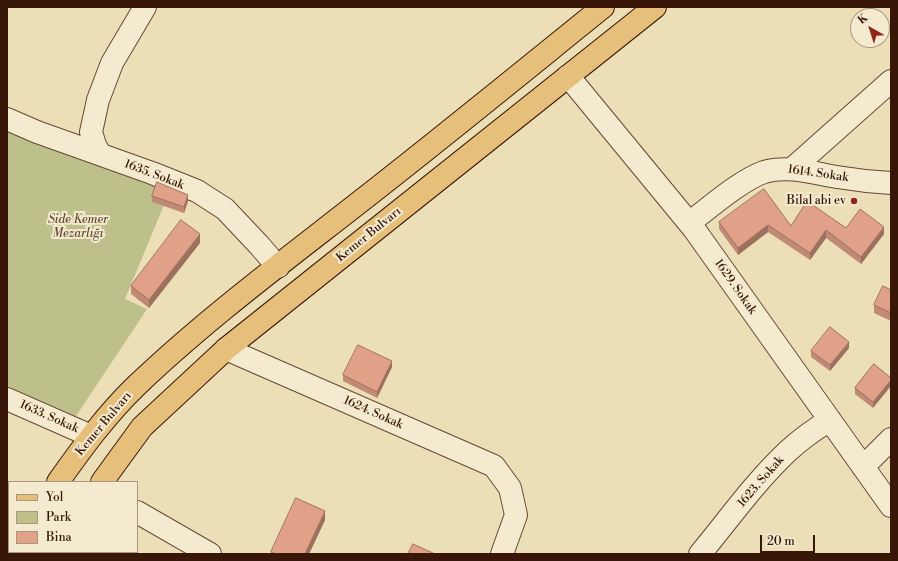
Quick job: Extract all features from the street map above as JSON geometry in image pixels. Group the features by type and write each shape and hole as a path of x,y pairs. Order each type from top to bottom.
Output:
{"main road":[{"name":"Kemer Bulvarı","path":"59,481 91,436 135,387 196,332 425,151 603,7"},
{"name":"Kemer Bulvarı","path":"103,481 142,427 226,349 655,7"}],"street":[{"path":"100,154 92,132 98,100 112,63 145,7"},
{"name":"1629. Sokak","path":"568,76 689,224 891,506"},
{"path":"792,169 891,81"},
{"name":"1635. Sokak","path":"7,119 37,132 152,173 197,191 225,209 259,244 278,267"},
{"name":"1614. Sokak","path":"689,224 730,192 763,172 792,169 865,181 891,183"},
{"name":"1624. Sokak","path":"226,349 494,466 510,488 516,515 502,554"},
{"name":"1633. Sokak","path":"7,399 91,436"},
{"name":"1623. Sokak","path":"700,554 765,474 789,450 830,420"},
{"path":"863,467 891,439"},
{"path":"138,513 210,554"}],"green space":[{"name":"Side Kemer Mezarlığı","path":"7,120 171,188 125,299 147,309 76,416 7,386"}],"building":[{"path":"157,182 188,195 184,207 152,196"},
{"path":"764,189 791,226 807,201 846,228 860,209 884,227 861,257 826,230 810,253 768,225 738,248 719,222"},
{"path":"181,220 200,234 149,300 131,286"},
{"path":"883,286 891,290 891,313 874,305"},
{"path":"830,327 849,342 830,365 811,351"},
{"path":"358,345 392,361 377,392 343,375"},
{"path":"874,364 891,378 891,380 873,402 855,388"},
{"path":"296,498 325,511 305,554 276,554 271,552"},
{"path":"413,544 435,554 408,554"},
{"path":"92,553 126,553 125,554"}],"place":[{"name":"Bilal abi ev","path":"854,201"}]}
